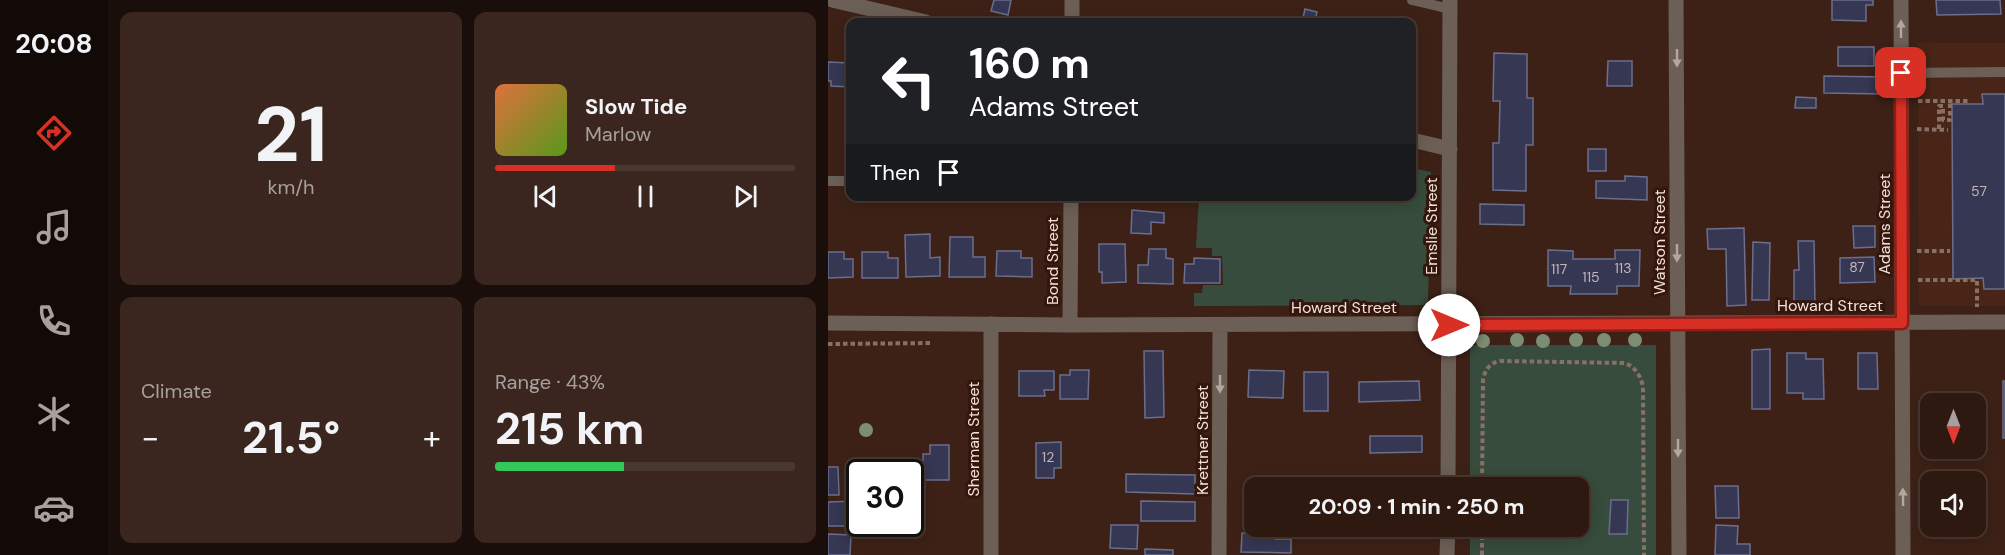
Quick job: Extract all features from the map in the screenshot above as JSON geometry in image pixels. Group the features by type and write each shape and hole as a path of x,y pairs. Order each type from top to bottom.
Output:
{"street":[{"path":"832,0 909,18"},
{"path":"1072,0 1072,18"},
{"name":"Watson Street","path":"1676,0 1679,555"},
{"name":"Adams Street","path":"1901,0 1904,555"},
{"name":"Emslie Street","path":"1448,477 1450,4"},
{"path":"1416,141 1450,149"},
{"name":"Bond Street","path":"1070,325 1071,201"},
{"name":"Howard Street","path":"828,323 1449,325 2005,322"},
{"name":"Sherman Street","path":"991,324 991,555"},
{"name":"Krettner Street","path":"1219,555 1220,325"},
{"path":"1447,555 1448,537"}],"lane":[{"path":"1412,0 1450,4"},
{"path":"1901,73 2005,72"},
{"path":"828,181 846,181"}],"path":[{"path":"1901,101 1968,101"},
{"path":"1939,129 1939,106 1943,106 1943,120 1950,120 1950,101"},
{"path":"1930,129 1948,130"},
{"path":"1931,251 1950,251"},
{"path":"1902,280 1977,280 1977,322"},
{"path":"828,344 940,342"},
{"path":"1482,477 1482,380 1485,372 1494,362 1625,363 1631,365 1641,377 1643,386 1644,555"},
{"path":"1482,537 1482,555"}],"shaded area":[{"path":"1918,43 2005,43 2005,306 1919,306"}],"green space":[{"path":"1416,169 1431,172 1428,305 1194,306 1194,293 1202,293 1203,285 1223,285 1222,256 1212,256 1212,248 1196,248 1199,201 1416,201"},
{"path":"1470,345 1656,345 1656,555 1470,555 1470,537 1589,537 1589,477 1470,477"}],"building":[{"path":"994,0 1011,0 1008,15 991,11"},
{"path":"1832,0 1873,0 1873,5 1866,5 1866,21 1832,20"},
{"path":"1936,0 2000,0 2001,14 1937,15"},
{"path":"1305,9 1317,12 1316,18 1303,18"},
{"path":"1838,47 1874,47 1874,66 1838,66"},
{"path":"1494,53 1527,54 1527,98 1533,98 1533,145 1526,145 1526,191 1493,190 1493,143 1499,143 1500,101 1493,101"},
{"path":"1608,61 1632,61 1632,86 1607,86"},
{"path":"828,62 846,63 846,87 831,86 831,81 828,81"},
{"path":"1824,76 1884,77 1884,94 1824,93"},
{"path":"1982,94 2005,94 2005,289 1984,289 1983,278 1953,279 1952,104 1983,104"},
{"path":"1796,97 1816,98 1816,108 1795,108"},
{"path":"1588,149 1606,149 1606,171 1588,171"},
{"path":"1625,176 1647,177 1647,200 1596,198 1596,181 1625,181"},
{"path":"1480,204 1524,205 1524,225 1480,224"},
{"path":"1132,210 1164,213 1164,223 1151,222 1151,234 1131,233"},
{"path":"1853,226 1875,226 1875,247 1854,248"},
{"path":"1744,228 1746,305 1727,306 1726,249 1708,249 1707,229"},
{"path":"930,234 930,258 940,257 940,276 906,277 905,235"},
{"path":"950,237 973,237 973,257 985,257 985,277 949,277"},
{"path":"1798,241 1814,241 1815,306 1794,306 1794,270 1799,270"},
{"path":"1753,242 1770,243 1769,300 1752,300"},
{"path":"1099,244 1125,244 1126,282 1102,283 1102,272 1099,272"},
{"path":"1149,249 1166,249 1166,258 1173,259 1173,284 1138,283 1138,265 1148,265"},
{"path":"1548,250 1573,251 1573,259 1615,259 1615,250 1640,250 1639,286 1617,286 1617,294 1570,294 1571,286 1548,286"},
{"path":"997,251 1021,251 1021,258 1032,258 1032,277 996,276"},
{"path":"828,252 844,252 844,259 853,259 853,277 828,278"},
{"path":"862,252 888,252 888,258 898,258 898,278 862,278"},
{"path":"1874,257 1875,282 1840,283 1840,258"},
{"path":"1194,258 1220,259 1220,283 1184,283 1185,264 1194,264"},
{"path":"1770,349 1770,409 1752,409 1752,350"},
{"path":"1144,351 1163,351 1164,417 1145,418"},
{"path":"1787,353 1806,353 1806,359 1823,359 1824,399 1803,399 1803,393 1787,393"},
{"path":"1858,353 1877,353 1878,389 1858,389"},
{"path":"1070,370 1089,370 1088,399 1060,399 1060,375 1070,375"},
{"path":"1249,370 1284,371 1283,398 1248,397"},
{"path":"1019,371 1054,371 1054,390 1044,390 1045,396 1019,396"},
{"path":"1304,372 1328,372 1328,411 1304,411"},
{"path":"1419,381 1420,400 1359,402 1359,382"},
{"path":"2003,381 2005,381 2005,438 2003,438"},
{"path":"1370,436 1422,436 1422,452 1370,453"},
{"path":"1061,442 1061,468 1054,468 1054,478 1036,478 1036,443"},
{"path":"930,445 949,445 949,480 924,480 923,454 930,454"},
{"path":"828,467 838,467 839,495 828,495"},
{"path":"1126,474 1195,475 1195,494 1126,492"},
{"path":"1715,486 1738,486 1739,518 1716,518"},
{"path":"1611,500 1628,500 1627,534 1609,534"},
{"path":"846,501 846,526 828,526 828,502"},
{"path":"1141,501 1195,502 1195,521 1141,521"},
{"path":"1111,525 1138,525 1137,549 1110,548"},
{"path":"1716,525 1738,526 1737,544 1750,544 1750,555 1715,555"},
{"path":"1242,533 1244,537 1291,539 1291,553 1241,552"},
{"path":"828,534 851,537 850,555 828,555"},
{"path":"1145,549 1173,550 1173,555 1145,555"}],"route":[{"path":"1449,325 1902,323 1901,73"}]}
